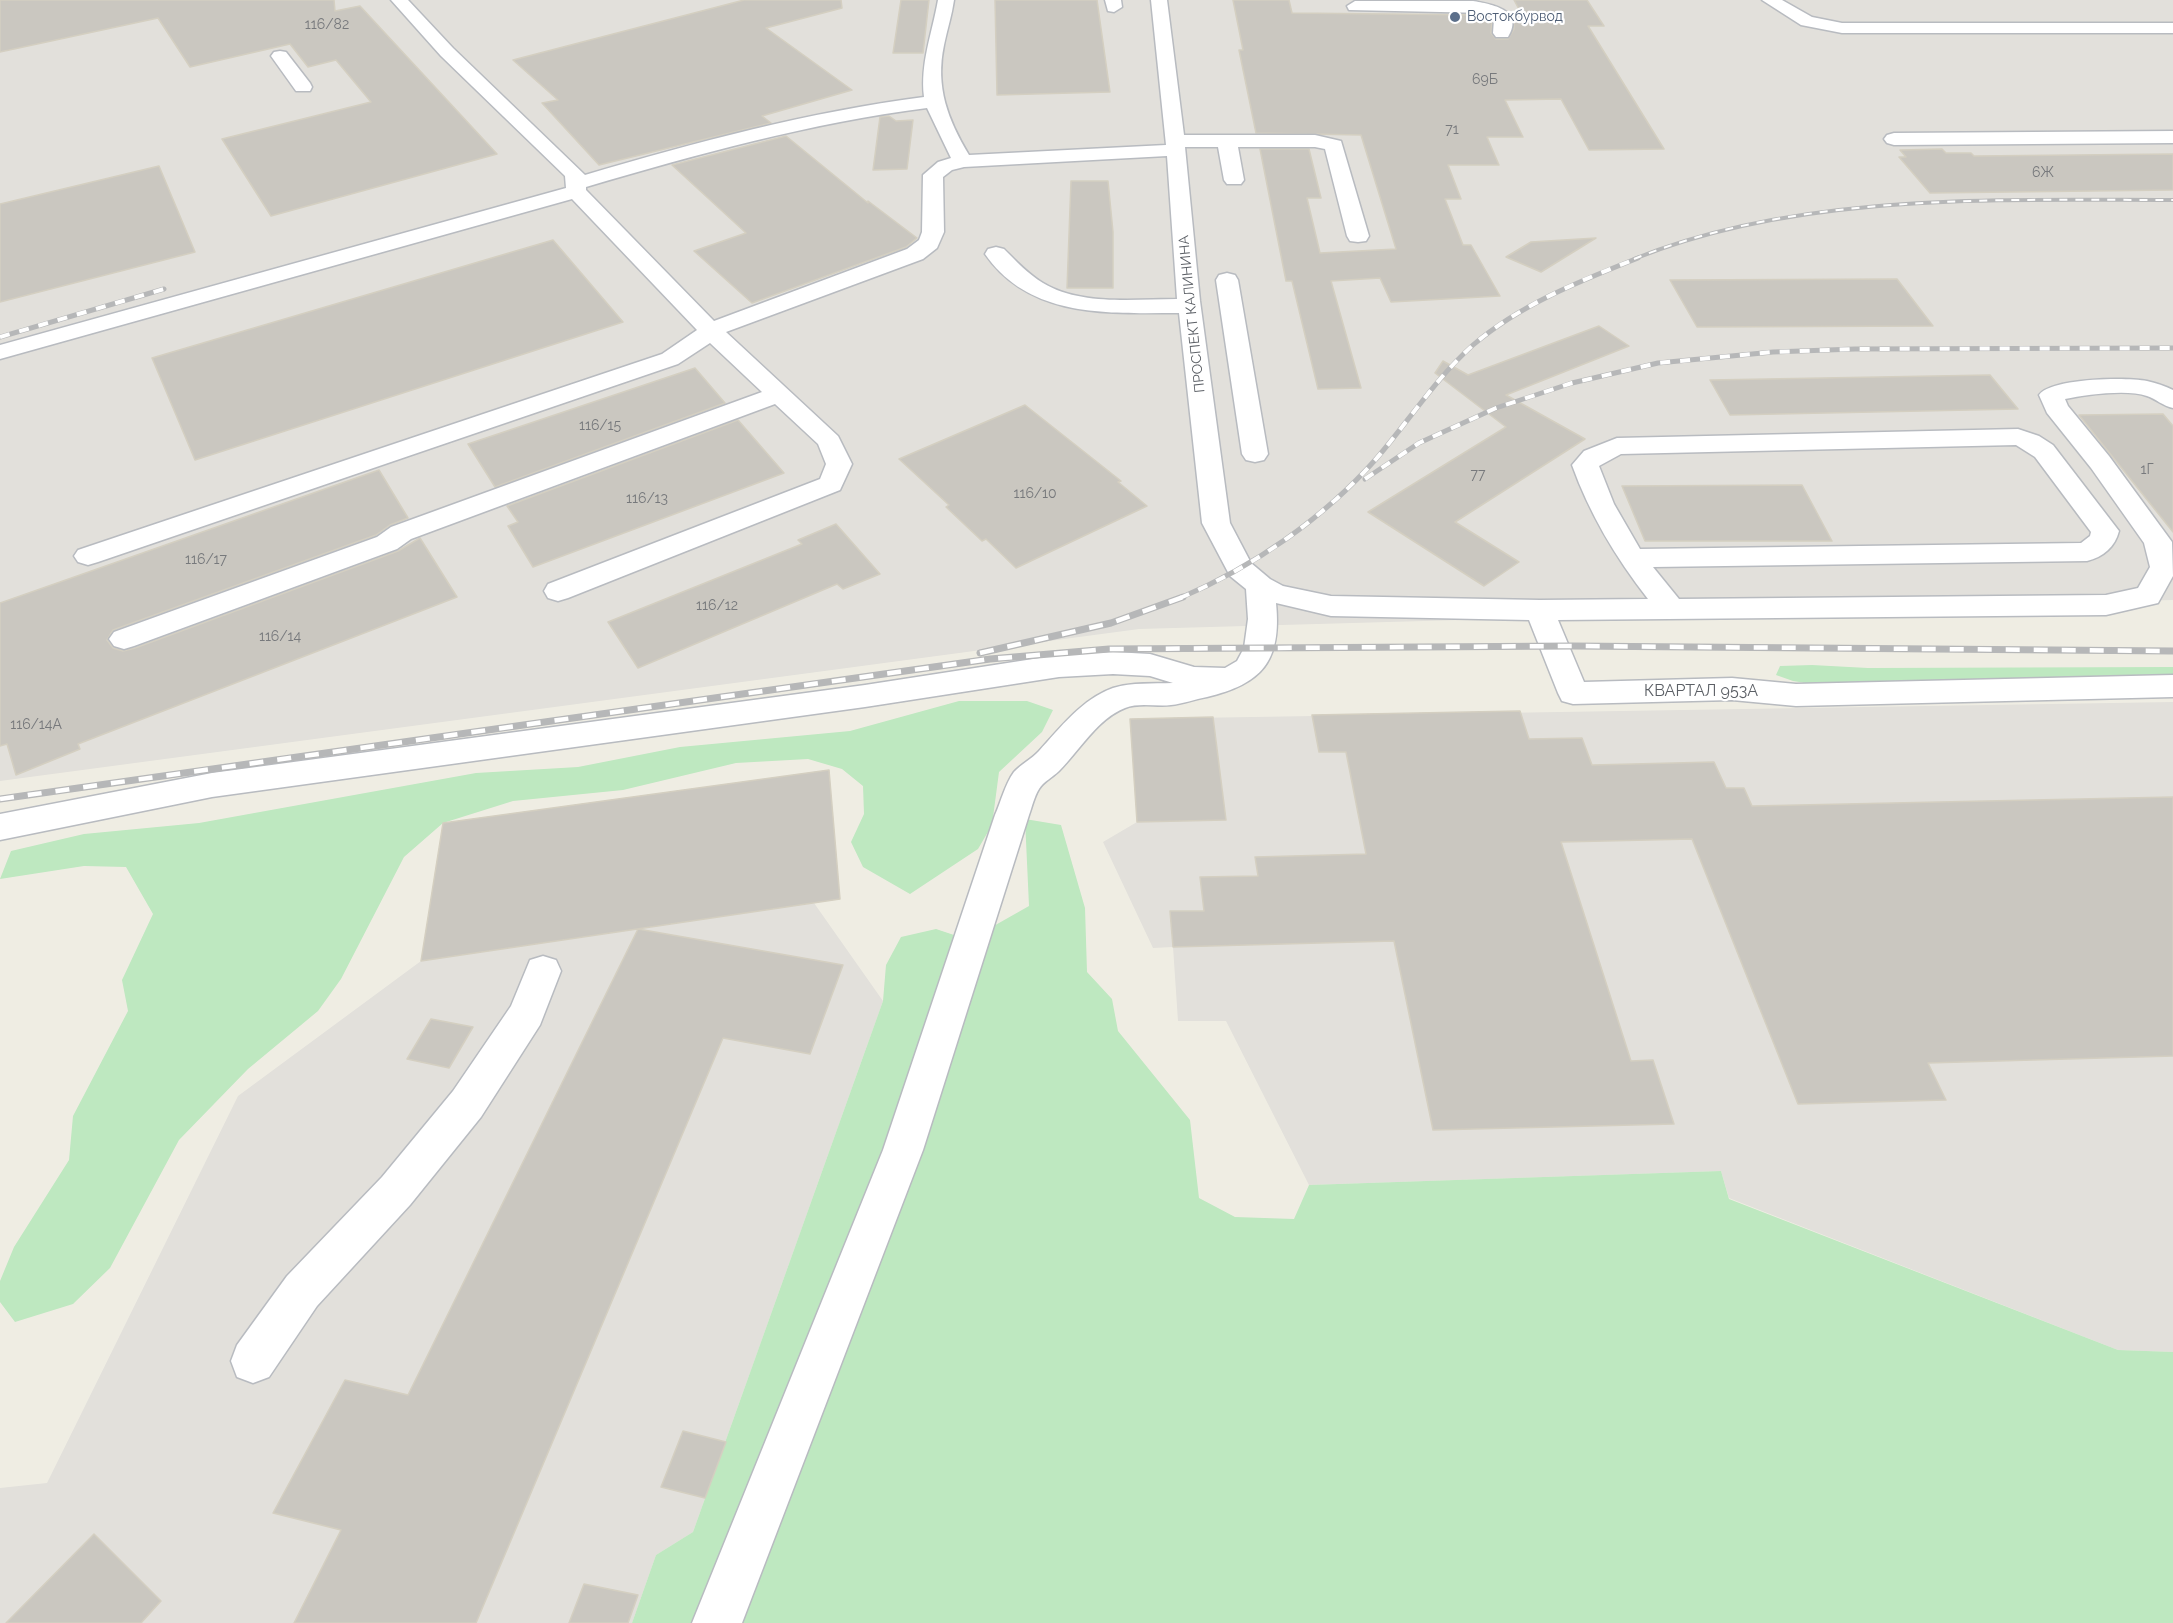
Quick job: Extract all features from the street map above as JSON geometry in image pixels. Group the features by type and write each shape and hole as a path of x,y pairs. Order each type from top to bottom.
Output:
{"street":[{"path":"399,0 447,52 575,175 576,187 710,330 829,441 838,464 831,484 558,591"},
{"path":"946,0 934,52 933,102 940,124 963,161"},
{"name":"ПРОСПЕКТ КАЛИНИНА","path":"1159,0 1190,306 1216,523 1240,569 1273,591"},
{"path":"1770,0 1807,21 1842,28 2173,27"},
{"path":"1355,6 1490,8 1500,13 1504,21 1502,33"},
{"path":"280,56 303,87"},
{"path":"0,352 576,187 737,136 868,110 933,102"},
{"path":"1225,135 1234,180"},
{"path":"88,556 670,359 693,345 710,330 915,254 929,243 933,232 933,175 945,166 963,161 1175,146 1225,135 1315,141 1334,145 1358,236"},
{"path":"1894,139 2173,137"},
{"path":"996,254 1022,279 1038,290 1058,298 1111,305 1190,306"},
{"path":"1227,280 1256,453"},
{"path":"717,1623 903,1150 1012,815 1026,780 1049,761 1072,733 1108,703 1121,697 1195,690 1230,679 1248,668 1259,648 1263,619 1273,591 1331,606 1540,610 2106,605 2148,596 2164,567 2166,542 2056,408 2051,395 2064,390 2144,388 2160,393 2173,401"},
{"path":"124,639 387,543 401,533 779,394"},
{"path":"1631,558 2087,552 2103,540 2105,531 2044,451 2030,441 2018,437 1617,446 1593,457 1585,465 1596,499 1631,558 1671,608"},
{"name":"КВАРТАЛ 953А","path":"1540,610 1573,693 1732,689 1796,695 2173,686"},
{"path":"0,827 212,785 865,696 1059,666 1113,663 1150,665 1194,678 1230,679"},
{"path":"253,1361 302,1291 396,1191 467,1104 526,1014 543,971"}],"shaded area":[{"path":"0,0 2173,0 2173,600 1139,629 0,781"},
{"path":"2173,702 2173,1352 2118,1350 1729,1198 1721,1171 1309,1185 1226,1021 1178,1021 1173,947 1153,948 1103,842 1137,822 1130,719"},
{"path":"814,903 883,1001 693,1532 656,1555 632,1623 0,1623 0,1488 47,1483 238,1096 421,961"}],"green space":[{"path":"1780,666 1868,668 2173,667 2173,680 1818,685 1793,681 1776,675"},
{"path":"959,701 1027,701 1053,710 1042,732 999,772 992,825 978,849 910,894 863,867 851,842 864,814 863,786 842,769 808,759 736,763 623,790 513,801 443,823 404,857 341,979 318,1011 248,1069 179,1140 110,1268 73,1304 15,1322 0,1302 0,1281 14,1247 69,1160 73,1116 128,1011 122,980 153,914 126,867 84,866 0,879 11,851 84,834 199,823 476,773 578,767 680,747 850,731"},
{"path":"1025,819 1061,825 1085,908 1087,972 1112,999 1118,1031 1190,1120 1199,1198 1235,1217 1294,1219 1309,1185 1721,1171 1729,1199 2118,1350 2173,1352 2173,1623 632,1623 656,1555 693,1532 883,1001 886,965 901,937 936,929 969,940 1029,906"}],"building":[{"path":"0,0 334,0 335,11 360,6 497,154 271,216 222,139 371,102 336,60 308,67 290,44 190,67 158,18 0,52"},
{"path":"744,0 841,0 842,8 766,28 852,90 762,116 771,123 599,165 542,103 558,100 513,60"},
{"path":"901,0 929,0 923,53 893,53"},
{"path":"995,0 1097,0 1110,92 997,95"},
{"path":"1233,0 1289,0 1292,13 1485,15 1492,20 1491,33 1496,39 1508,39 1514,29 1511,13 1521,13 1514,0 1587,0 1604,26 1588,26 1664,149 1589,150 1561,99 1505,100 1523,137 1487,137 1499,165 1448,165 1461,199 1445,199 1463,245 1471,245 1500,296 1391,302 1380,278 1331,281 1361,388 1318,389 1292,281 1286,281 1260,149 1309,149 1321,198 1307,198 1320,253 1396,249 1361,135 1256,133 1239,50 1243,50"},
{"path":"889,116 896,121 913,120 907,169 873,170 880,117"},
{"path":"786,136 868,203 868,201 917,238 906,247 752,303 694,251 746,233 672,165"},
{"path":"1942,149 1946,153 1971,153 1974,156 2173,154 2173,190 1930,193 1899,157 1906,157 1900,150"},
{"path":"159,166 195,252 0,302 0,204"},
{"path":"1071,181 1108,181 1113,232 1113,288 1067,288"},
{"path":"1596,238 1541,272 1506,257 1531,242"},
{"path":"553,240 623,322 195,460 152,358"},
{"path":"1897,279 1933,326 1697,327 1670,280"},
{"path":"1599,326 1629,346 1506,395 1585,439 1455,522 1519,562 1484,586 1368,512 1506,427 1435,373 1443,361 1468,375"},
{"path":"695,368 725,403 495,487 468,444"},
{"path":"1990,375 2018,409 1730,415 1710,380"},
{"path":"1025,405 1121,481 1118,482 1147,506 1016,568 986,539 982,541 946,507 949,505 899,459"},
{"path":"2163,414 2173,426 2173,532 2079,415"},
{"path":"738,420 784,473 533,567 508,526 518,522 507,506"},
{"path":"379,470 408,518 390,525 376,535 113,630 107,640 113,648 123,651 135,648 398,551 420,538 457,597 78,744 80,749 16,775 7,744 0,746 0,603"},
{"path":"1802,485 1832,541 1645,541 1622,486"},
{"path":"836,524 880,574 843,589 837,584 638,668 608,622 802,544 798,540"},
{"path":"1520,711 1529,739 1582,738 1592,765 1714,762 1726,788 1744,788 1752,806 2173,797 2173,1056 1928,1063 1946,1100 1798,1104 1692,839 1561,842 1631,1061 1653,1060 1674,1124 1433,1130 1394,941 1173,947 1170,911 1204,911 1200,877 1258,876 1255,857 1366,854 1346,752 1319,752 1312,715"},
{"path":"1213,717 1226,820 1137,822 1130,719"},
{"path":"829,770 840,899 421,961 443,823"},
{"path":"638,929 843,965 810,1054 723,1038 476,1623 294,1623 341,1530 273,1513 345,1380 408,1395"},
{"path":"431,1019 473,1027 449,1068 407,1059"},
{"path":"683,1431 726,1442 705,1498 661,1487"},
{"path":"94,1534 161,1601 141,1623 6,1623"},
{"path":"584,1584 638,1595 628,1623 569,1623"}],"railway":[{"path":"1634,259 1697,237 1763,222 1831,211 1900,204 1969,201 2173,200"},
{"path":"1180,598 1234,572 1260,556 1333,502 1376,459 1434,386 1473,345 1491,330 1552,295 1638,258"},
{"path":"0,337 164,289"},
{"path":"1365,479 1419,443 1496,408 1572,383 1658,363 1773,352 1855,349 2173,348"},
{"path":"980,653 1111,623 1183,597"},
{"path":"0,799 990,659 1109,649 1573,646 2173,651"}],"place":[{"name":"Востокбурвод","path":"1455,17"}]}
